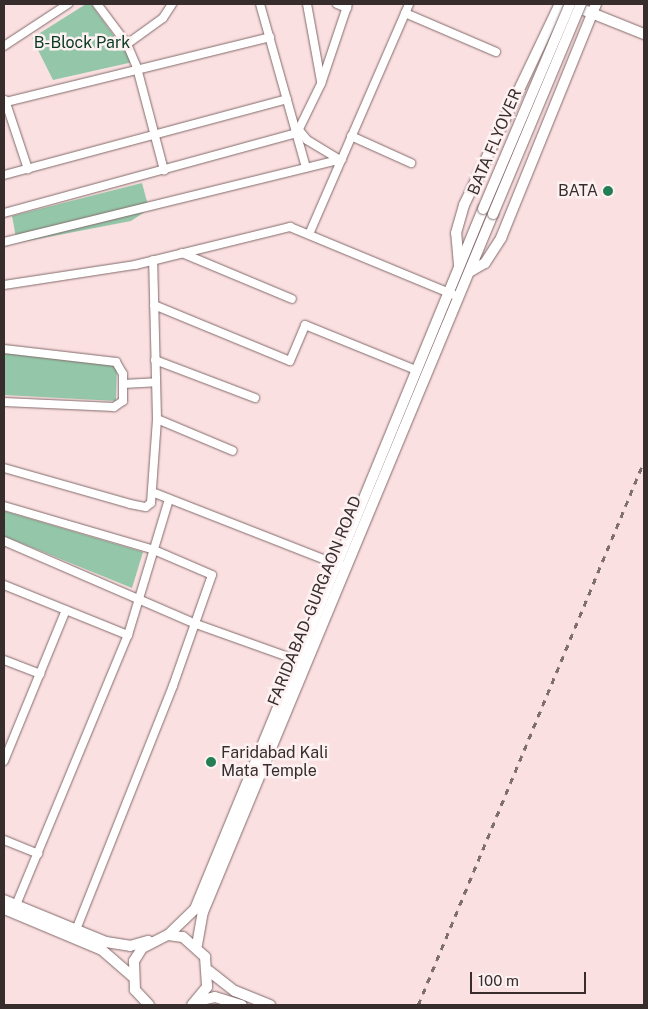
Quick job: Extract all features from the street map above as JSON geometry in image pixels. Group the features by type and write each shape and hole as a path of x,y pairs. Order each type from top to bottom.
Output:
{"main road":[{"path":"459,266 456,233 464,205 560,4"},
{"path":"570,4 594,8 644,34"},
{"name":"BATA FLYOVER","path":"449,292 570,4"},
{"name":"BATA FLYOVER","path":"471,271 581,4"},
{"path":"471,271 485,263 500,238 594,8"},
{"name":"FARIDABAD-GURGAON ROAD","path":"168,935 195,909 297,660 471,271"},
{"name":"FARIDABAD-GURGAON ROAD","path":"197,945 203,912 416,370 449,292"},
{"path":"4,900 120,946 168,935 197,945 209,971 235,991 270,1005"},
{"path":"4,909 102,950 132,976 144,1003"},
{"path":"132,976 134,961 152,940"},
{"path":"195,1003 209,971"},
{"path":"195,1003 215,997 242,1005"}],"street":[{"path":"4,46 68,4"},
{"path":"97,4 127,44 137,68 164,170"},
{"path":"127,44 163,18 172,4"},
{"path":"260,4 298,131 306,168"},
{"path":"307,4 321,84"},
{"path":"4,213 164,170 298,131 321,84 348,6 337,4"},
{"path":"310,232 340,159 352,136 409,4"},
{"path":"405,13 496,52"},
{"path":"28,169 5,100 270,36"},
{"path":"4,176 287,99"},
{"path":"298,131 307,140 340,159"},
{"path":"352,136 411,163"},
{"path":"4,242 340,159"},
{"path":"4,285 153,260 276,228 310,232 460,297"},
{"path":"182,253 292,299"},
{"path":"4,468 146,507 152,492 157,419 153,260"},
{"path":"154,306 290,361 305,325 416,370"},
{"path":"4,350 116,362 122,368 123,384 123,401 114,407 4,402"},
{"path":"156,360 254,398"},
{"path":"123,384 156,382"},
{"path":"157,419 233,451"},
{"path":"152,492 340,566"},
{"path":"16,905 128,635 170,499"},
{"path":"4,506 154,550 212,575 196,624 76,930"},
{"path":"4,541 196,624 297,660"},
{"path":"4,585 128,635"},
{"path":"4,761 66,610"},
{"path":"4,660 40,674"},
{"path":"4,840 38,854"}],"green space":[{"name":"B-Block Park","path":"86,4 91,4 133,62 53,80 32,38"},
{"path":"142,183 149,209 131,221 17,243 12,216"},
{"path":"4,353 117,366 116,401 4,395"},
{"path":"4,511 143,552 132,588 4,536"}],"railway":[{"path":"418,1005 644,461"}],"place":[{"name":"BATA","path":"608,191"},
{"name":"Faridabad Kali Mata Temple","path":"211,762"}]}
